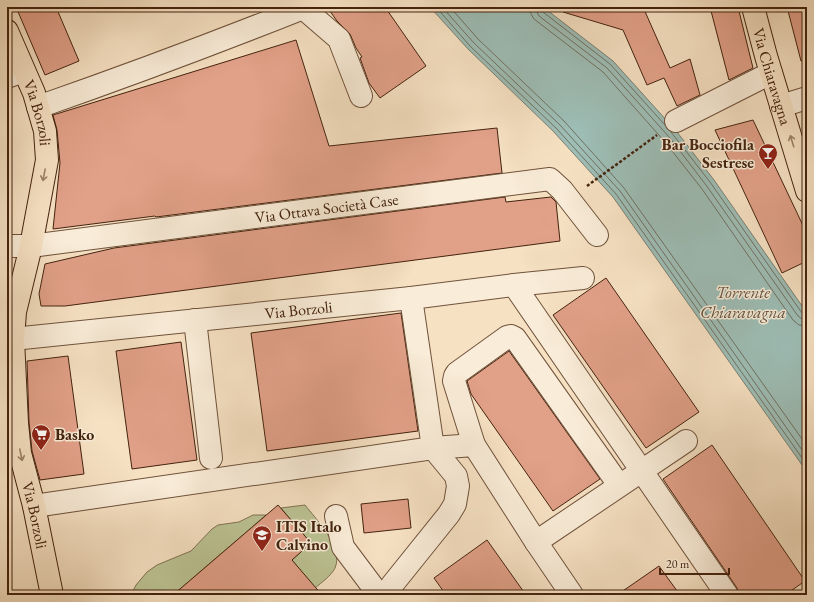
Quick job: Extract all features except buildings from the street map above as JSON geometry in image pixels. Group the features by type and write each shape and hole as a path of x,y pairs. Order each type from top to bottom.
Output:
{"main road":[{"name":"Via Chiaravagna","path":"754,7 771,73 807,191"},
{"name":"Via Borzoli","path":"7,31 16,74 34,93 44,132 47,160 31,246 15,312 13,339 12,423 34,506 52,595"}],"street":[{"path":"38,107 114,81 303,8 339,39 361,96"},
{"path":"676,121 771,73"},
{"path":"781,106 807,98"},
{"name":"Via Ottava Società Case","path":"31,246 550,179 562,190 597,235"},
{"path":"7,246 31,246"},
{"name":"Via Borzoli","path":"13,339 411,298 583,278"},
{"path":"514,285 727,595"},
{"path":"386,595 392,585 449,514 455,504 458,486 456,476 433,448 411,298"},
{"path":"195,320 211,458"},
{"path":"572,595 474,445 454,381 457,373 507,338 511,336 516,338 619,485"},
{"path":"536,542 686,441"},
{"path":"34,506 433,448 474,445"},
{"path":"336,516 342,547 379,595"}],"path":[{"path":"587,186 676,121"}],"green space":[{"path":"305,505 328,534 336,552 337,560 335,568 331,574 315,588 292,560 311,543 281,508"},
{"path":"253,515 266,515 173,595 131,595 136,585 147,572 157,565 191,551 212,529 218,525 239,522"}],"water":[{"name":"Torrente Chiaravagna","path":"430,7 543,7 613,61 677,132 714,180 807,313 807,472 613,197 553,131 468,49"}],"place":[{"name":"Bar Bocciofila Sestrese","path":"768,170"},
{"name":"Basko","path":"41,451"},
{"name":"ITIS Italo Calvino","path":"262,552"}]}
